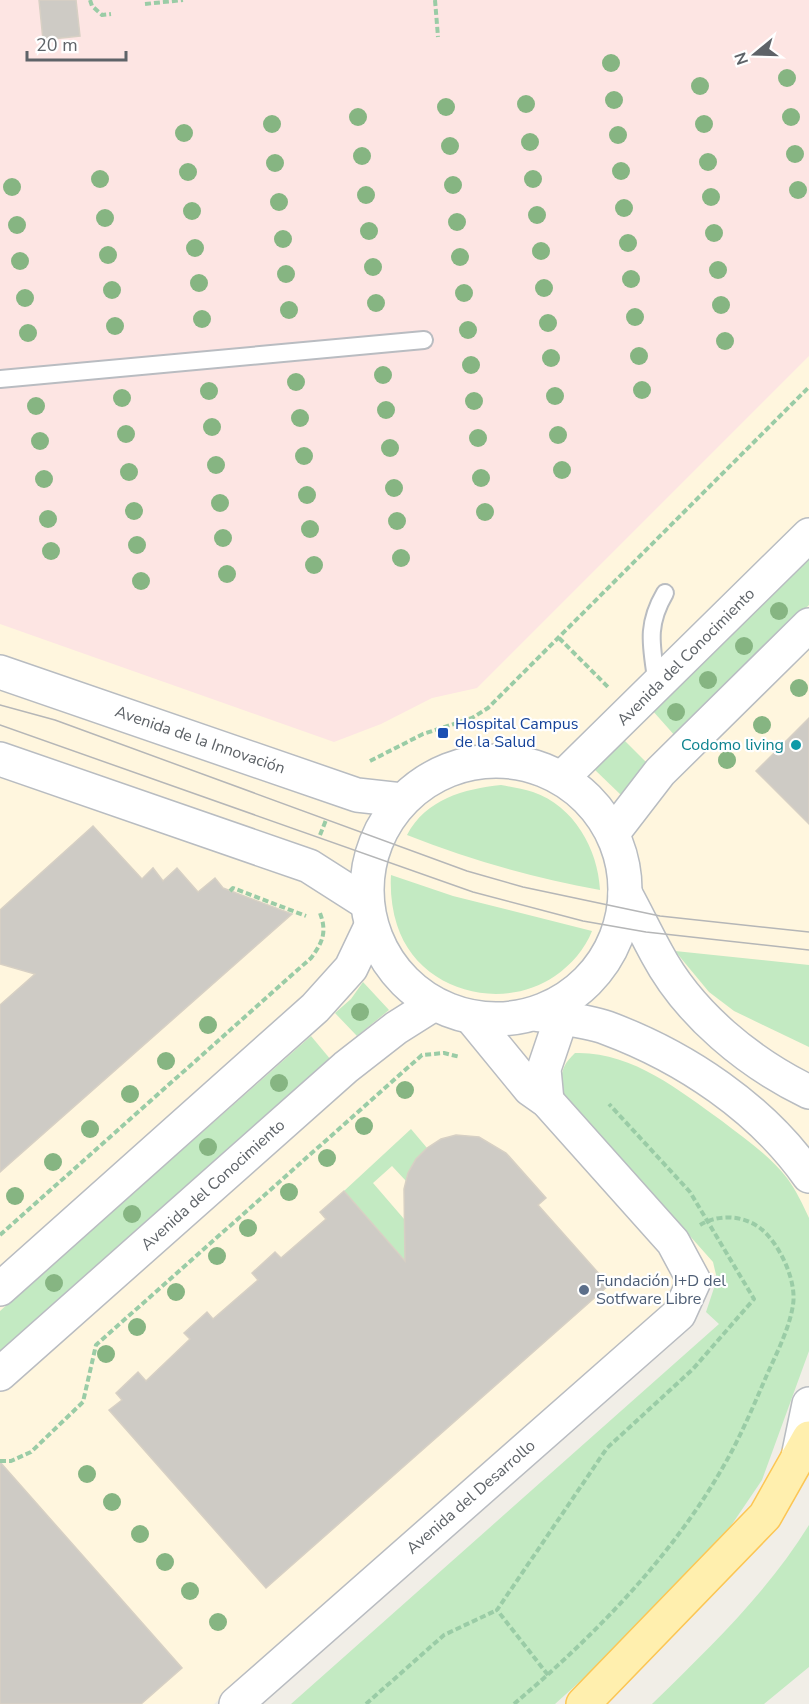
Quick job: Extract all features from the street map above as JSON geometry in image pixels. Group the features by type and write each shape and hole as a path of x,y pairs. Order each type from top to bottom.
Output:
{"main road":[{"name":"Avenida del Conocimiento","path":"562,778 809,535"},
{"path":"613,833 660,772 809,625"},
{"name":"Avenida de la Innovación","path":"0,672 357,795 402,800"},
{"path":"0,759 309,866 369,914"},
{"path":"547,1101 544,1069 554,1010 587,982 607,957 620,927 625,893 621,857 613,833 587,798 562,778 525,763 488,760 448,769 423,782 402,800 377,837 367,880 369,914 381,950 392,968 411,988 434,1004 471,1017 506,1019 554,1010 606,1027 676,1059 735,1099 786,1144 809,1176"},
{"path":"625,893 657,956 696,1010 733,1043 804,1087"},
{"path":"0,1289 315,1008 351,968 369,914"},
{"name":"Avenida del Conocimiento","path":"0,1374 346,1067 396,1028 434,1004"},
{"path":"471,1017 530,1089 547,1101 673,1242"},
{"name":"Avenida del Desarrollo","path":"236,1704 679,1314 694,1281 673,1242"},
{"path":"583,1704 765,1516 804,1448 809,1404"}],"lane":[{"path":"0,379 424,340"},
{"path":"657,685 650,631 655,610 665,593"}],"path":[{"path":"90,0 92,6 102,15 111,14"},
{"path":"145,4 183,0"},
{"path":"435,0 438,38"},
{"path":"364,763 382,757 404,743 441,726 472,718 488,708 809,387"},
{"path":"559,638 616,695"},
{"path":"320,837 327,819"},
{"path":"230,891 233,888 306,916"},
{"path":"0,1235 311,958 322,943 325,927 319,909"},
{"path":"0,1461 11,1461 31,1452 83,1402 96,1345 422,1054 444,1053 465,1059"},
{"path":"514,1704 548,1675 625,1598 682,1530 723,1467 782,1341 793,1303 788,1272 775,1244 759,1227 735,1216 708,1221 673,1242"},
{"path":"366,1704 444,1635 497,1610"}],"shaded area":[{"path":"0,0 809,0 809,1228 679,1293 214,1704 0,1704"},
{"path":"0,0 809,0 809,356 477,688 432,698 381,724 334,742 0,624"}],"green space":[{"path":"809,555 809,605 676,737 652,710"},
{"path":"623,739 649,765 621,795 593,768"},
{"path":"501,785 533,792 560,807 572,818 589,845 600,890 502,867 407,835 424,813 435,804 473,789"},
{"path":"391,875 453,896 592,931 577,956 567,967 534,987 510,993 487,994 464,989 442,980 423,966 408,948 394,913"},
{"path":"675,951 809,965 809,1047 734,1011 709,992"},
{"path":"363,982 389,1010 357,1036 335,1013 351,999"},
{"path":"311,1036 331,1060 0,1353 0,1311"},
{"path":"575,1053 616,1058 635,1065 689,1097 748,1141 780,1170 790,1183 809,1218 809,1351 762,1480 720,1542 657,1612 555,1704 291,1704 719,1324 706,1312 717,1279 713,1262 563,1093 563,1071"},
{"path":"411,1129 427,1148 416,1159 406,1181 392,1166 373,1183 423,1241 423,1281 344,1191"},
{"path":"809,1525 809,1667 764,1704 652,1704 716,1641 756,1597 793,1550"}],"building":[{"path":"39,0 76,0 80,36 43,40"},
{"name":"Codomo living","path":"809,718 809,824 756,771"},
{"path":"93,826 142,879 153,868 163,881 177,868 198,892 215,878 223,888 292,914 0,1172 0,1005 35,974 0,964 0,910"},
{"path":"456,1135 479,1137 506,1153 546,1198 538,1205 609,1285 266,1588 109,1410 122,1400 116,1393 138,1372 146,1381 190,1339 184,1333 207,1312 213,1319 258,1280 252,1273 275,1252 281,1258 326,1219 320,1212 344,1191 405,1261 404,1189 408,1173 416,1159 427,1148 441,1139"},
{"path":"0,1462 182,1668 141,1704 0,1704"}],"tram line":[{"path":"0,705 55,720 467,871 523,887 660,916 809,932"},
{"path":"0,725 473,892 583,921 646,932 809,950"}],"place":[{"name":"Hospital Campus de la Salud","path":"443,733"},
{"name":"Codomo living","path":"796,745"},
{"name":"Fundación I+D del Sotfware Libre","path":"584,1290"}]}
